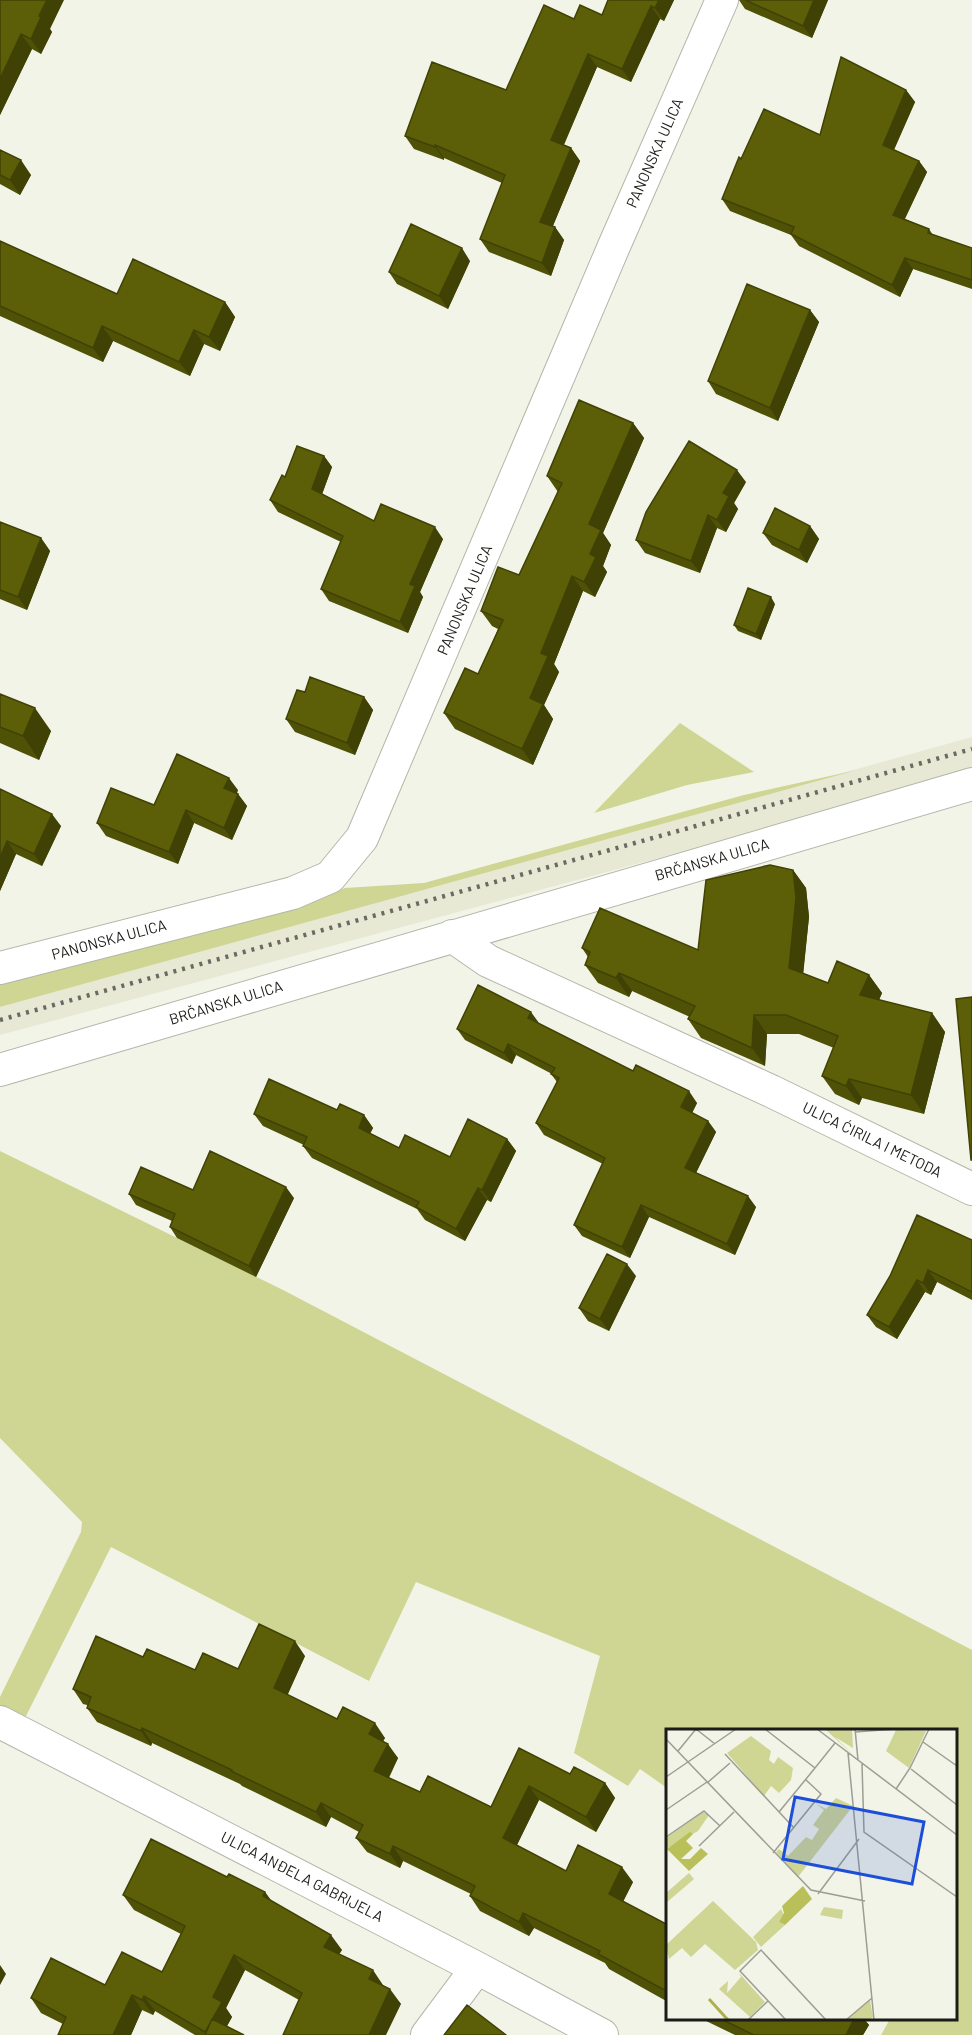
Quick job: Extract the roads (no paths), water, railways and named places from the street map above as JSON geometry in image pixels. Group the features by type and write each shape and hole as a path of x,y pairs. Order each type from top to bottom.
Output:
{"street":[{"name":"PANONSKA ULICA","path":"0,968 293,893 330,877 362,838 614,246 722,0"},
{"name":"BRČANSKA ULICA","path":"0,1070 972,784"},
{"name":"ULICA ĆIRILA I METODA","path":"452,936 488,961 771,1090 972,1190"},
{"name":"ULICA ANĐELA GABRIJELA","path":"0,1722 602,2035"},
{"path":"427,2035 477,1968"}],"railway":[{"path":"0,1020 972,749"}]}
